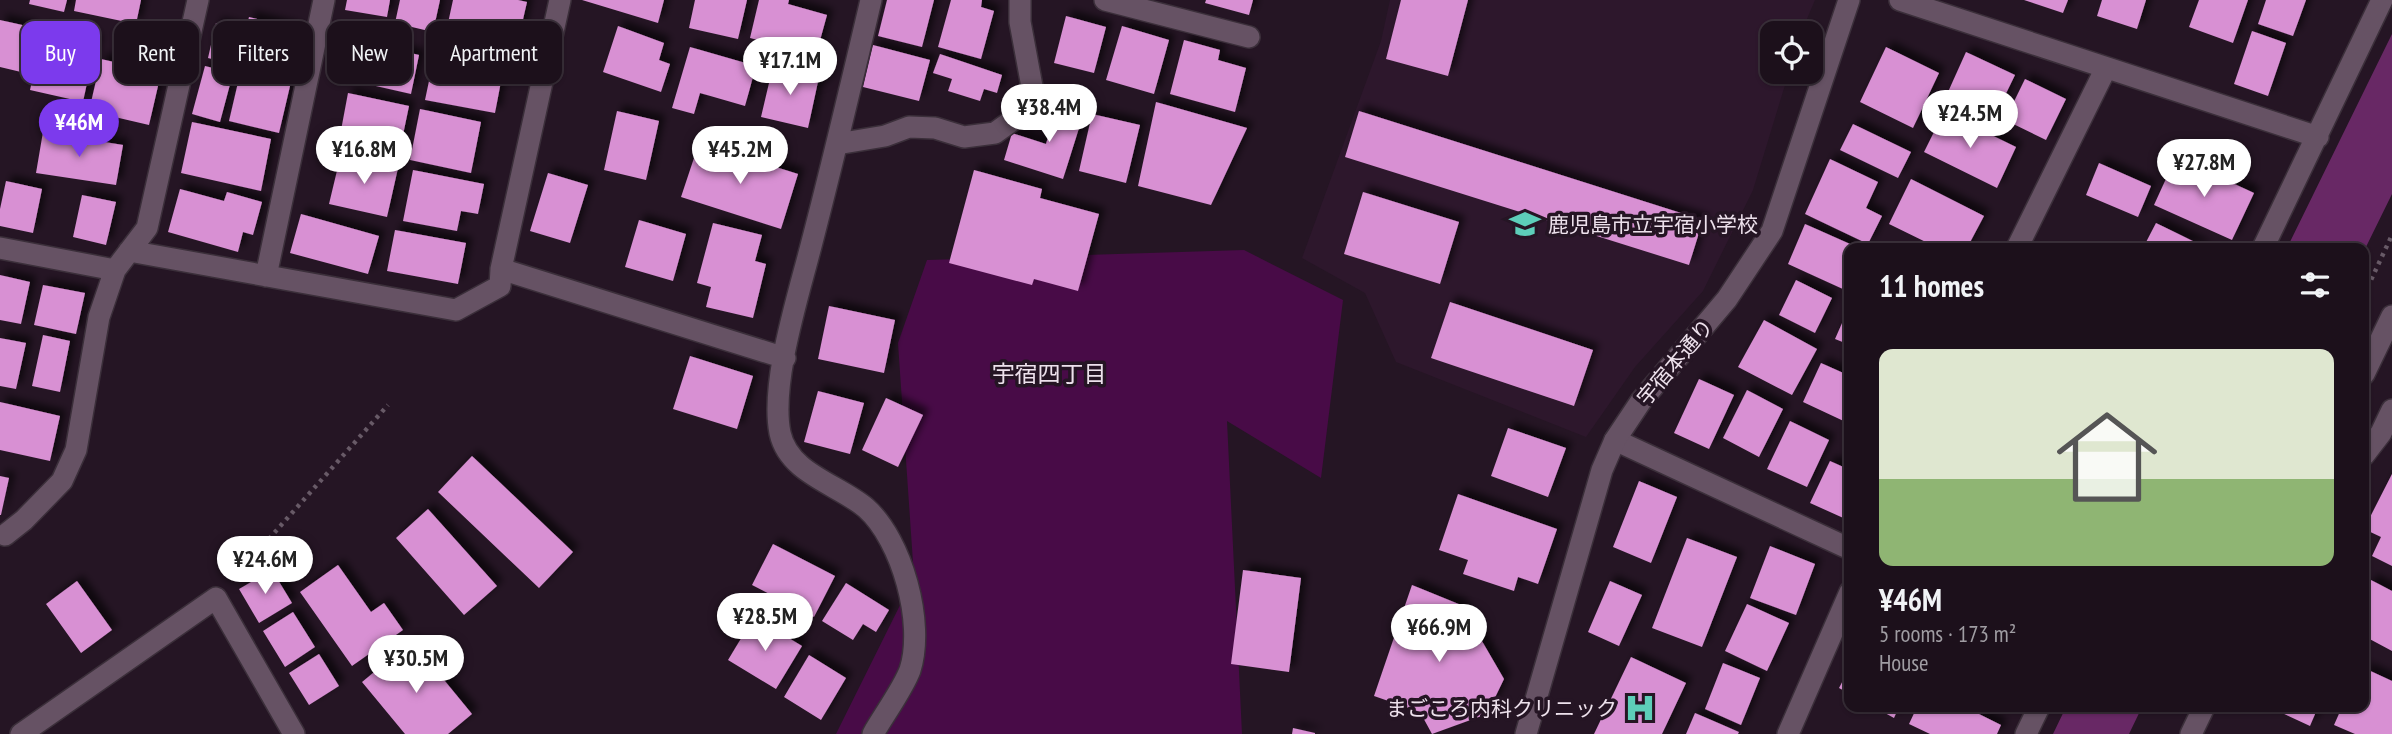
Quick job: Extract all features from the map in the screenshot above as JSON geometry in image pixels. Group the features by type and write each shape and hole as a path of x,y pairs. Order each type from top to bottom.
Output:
{"street":[{"path":"5,535 24,520 62,481 76,450 99,317 115,270 147,228 198,0"},
{"path":"266,276 324,0"},
{"path":"130,251 456,310 500,286 501,269 561,0"},
{"path":"871,0 777,399 780,436 792,457 816,477 865,508 883,528 905,576 915,628 910,670 873,734"},
{"path":"837,144 885,136 909,127 935,128 964,137 995,133 1021,114 1033,92 1020,22 1020,0"},
{"path":"1105,0 1250,37"},
{"name":"宇宿本通り","path":"1526,734 1556,636 1583,531 1602,470 1615,440 1641,401 1727,299 1772,231 1849,0"},
{"path":"1900,0 2318,137"},
{"path":"2265,243 2382,0"},
{"path":"2019,243 2106,68"},
{"path":"0,248 115,270"},
{"path":"501,269 785,358"},
{"path":"2369,364 2392,316"},
{"path":"2369,450 2386,435 2392,410"},
{"path":"1615,440 1844,546"},
{"path":"20,734 216,598 294,734"},
{"path":"1788,734 1844,606"},
{"path":"2026,734 2037,712"},
{"path":"2191,734 2202,712"}],"path":[{"path":"2369,284 2392,235"},
{"path":"216,598 388,405"}],"shaded area":[{"name":"鹿児島市立宇宿小学校","path":"1390,0 1815,0 1806,21 1760,21 1760,84 1785,84 1753,190 1703,291 1635,367 1586,437 1396,362 1365,293 1302,258 1381,41"},
{"path":"2392,34 2392,194 2368,243 2289,243"},
{"path":"1244,250 1343,300 1321,478 1227,421 1242,734 836,734 914,577 898,343 927,260"},
{"path":"2064,712 2140,712 2129,734 2053,734"}],"building":[{"path":"30,0 67,0 64,12 29,4"},
{"path":"76,0 141,0 137,21 122,21 74,11"},
{"path":"347,0 390,0 387,17 345,10"},
{"path":"400,0 440,0 435,21 426,21 426,30 412,27 412,21 395,21"},
{"path":"453,0 527,2 523,21 448,21"},
{"path":"582,0 664,0 658,23"},
{"path":"695,0 747,0 738,39 689,28"},
{"path":"759,0 789,0 788,4 827,15 816,55 750,38"},
{"path":"887,0 934,0 922,47 878,36"},
{"path":"951,0 982,0 981,7 994,11 981,59 938,47"},
{"path":"1206,0 1253,0 1249,15 1205,3"},
{"path":"1401,0 1468,0 1448,76 1386,59"},
{"path":"2024,0 2068,0 2063,13"},
{"path":"2102,0 2146,0 2137,29 2097,16"},
{"path":"2199,0 2248,0 2233,43 2189,27"},
{"path":"2266,0 2306,0 2293,36 2258,24"},
{"path":"1066,16 1106,27 1094,73 1054,63"},
{"path":"249,17 265,21 248,21"},
{"path":"0,20 21,25 21,72 0,67"},
{"path":"618,26 664,43 659,60 670,64 661,92 603,72"},
{"path":"1122,26 1169,40 1154,94 1106,80"},
{"path":"2252,31 2286,43 2268,96 2234,84"},
{"path":"213,36 213,59 208,58"},
{"path":"1184,40 1220,50 1218,60 1246,68 1235,112 1170,94"},
{"path":"873,45 930,60 919,101 863,87"},
{"path":"690,47 756,66 745,106 700,93 694,114 672,108"},
{"path":"1886,47 1939,73 1913,128 1860,102"},
{"path":"1966,52 2015,75 1996,114 1948,92"},
{"path":"412,53 419,55 411,94 367,84 412,84"},
{"path":"940,54 1002,75 997,93 984,89 980,101 948,91 952,79 933,73"},
{"path":"101,59 114,62 114,84 158,84 149,125 89,111 95,84 100,84"},
{"path":"205,66 213,68 213,84 230,84 220,122 192,114"},
{"path":"773,66 819,77 808,128 761,117"},
{"path":"2025,79 2066,99 2046,140 2005,120"},
{"path":"31,84 87,84 83,102 30,90"},
{"path":"238,84 290,86 279,133 229,121"},
{"path":"428,84 500,84 495,113 425,100"},
{"path":"348,93 409,106 399,154 339,141"},
{"path":"1059,100 1085,109 1063,179 1004,160 1012,133 1046,144"},
{"path":"1156,102 1247,128 1211,205 1138,186"},
{"path":"420,109 481,122 471,173 410,160"},
{"path":"617,111 659,121 646,180 604,170"},
{"path":"1359,111 1703,220 1689,265 1345,157"},
{"path":"1944,112 2016,147 1997,188 1924,152"},
{"path":"1092,114 1140,125 1126,183 1079,171"},
{"path":"192,122 271,139 261,191 181,173"},
{"path":"1853,124 1911,152 1898,178 1840,150"},
{"path":"43,132 123,145 116,185 36,173"},
{"path":"699,143 798,174 781,229 681,197"},
{"path":"341,154 398,168 387,217 329,204"},
{"path":"2176,157 2254,193 2232,240 2154,205"},
{"path":"1830,159 1878,182 1866,208 1882,216 1868,243 1805,214"},
{"path":"2099,163 2151,186 2138,217 2086,195"},
{"path":"413,170 484,184 478,214 461,211 457,231 403,221"},
{"path":"974,170 1042,189 1040,198 1099,214 1078,291 1034,279 1032,285 949,263"},
{"path":"548,173 588,185 570,243 530,231"},
{"path":"1911,179 1984,216 1970,243 1928,243 1889,224"},
{"path":"6,181 42,189 33,233 0,226 0,209"},
{"path":"180,189 224,201 227,192 262,202 253,235 243,232 238,252 168,232"},
{"path":"1363,192 1459,222 1440,284 1344,254"},
{"path":"82,195 116,202 106,245 73,237"},
{"path":"301,214 379,236 368,274 290,253"},
{"path":"639,220 686,234 673,281 625,267"},
{"path":"713,223 762,235 755,261 766,264 753,318 706,307 711,287 697,283"},
{"path":"2156,223 2197,243 2146,243"},
{"path":"1805,224 1848,243 1844,243 1844,290 1788,264"},
{"path":"395,230 466,243 458,284 387,271"},
{"path":"0,275 30,282 21,324 0,320"},
{"path":"1796,280 1832,298 1815,333 1779,315"},
{"path":"43,285 85,293 76,334 34,325"},
{"path":"1450,302 1593,350 1574,406 1431,358"},
{"path":"829,306 895,320 884,373 818,359"},
{"path":"1844,319 1844,343 1835,339"},
{"path":"1764,320 1817,349 1792,395 1738,367"},
{"path":"43,335 70,341 60,392 32,386"},
{"path":"0,338 26,343 16,389 0,386"},
{"path":"690,356 753,376 737,429 673,409"},
{"path":"1821,363 1844,373 1844,421 1803,402"},
{"path":"1699,379 1734,395 1709,449 1674,433"},
{"path":"1747,390 1783,409 1759,457 1723,438"},
{"path":"818,391 864,403 850,454 804,442"},
{"path":"886,398 923,415 898,467 862,450"},
{"path":"0,402 60,416 50,461 0,450"},
{"path":"1790,421 1829,440 1807,487 1767,469"},
{"path":"1508,428 1566,448 1548,497 1491,476"},
{"path":"472,456 573,552 539,588 438,492"},
{"path":"1830,461 1844,467 1844,518 1810,503"},
{"path":"2392,474 2392,566 2372,556 2381,537 2369,531 2369,519"},
{"path":"0,476 9,478 1,515 0,515"},
{"path":"1639,481 1677,497 1651,563 1613,547"},
{"path":"1458,494 1557,529 1538,584 1518,577 1514,591 1463,574 1468,560 1439,550"},
{"path":"428,509 497,586 464,615 396,538"},
{"path":"1687,538 1737,557 1702,647 1652,628"},
{"path":"773,544 835,576 814,617 752,585"},
{"path":"1770,546 1815,564 1796,615 1750,598"},
{"path":"338,565 371,612 384,603 403,630 352,666 300,592"},
{"path":"272,570 292,603 259,623 239,589"},
{"path":"1243,570 1301,578 1289,672 1231,664"},
{"path":"2371,580 2392,591 2392,651 2369,639"},
{"path":"77,581 112,630 81,653 46,604"},
{"path":"1610,581 1642,595 1619,646 1588,632"},
{"path":"846,583 889,610 876,632 863,624 853,640 822,621"},
{"path":"1412,585 1461,605 1504,679 1487,714 1432,734 1420,712 1374,696"},
{"path":"1747,604 1789,623 1767,671 1725,651"},
{"path":"293,612 315,647 285,667 263,631"},
{"path":"754,617 802,646 776,689 728,660"},
{"path":"412,641 472,714 448,734 405,734 362,682"},
{"path":"319,654 339,686 309,705 289,673"},
{"path":"809,655 846,678 821,720 784,697"},
{"name":"まごころ内科クリニック","path":"1631,657 1686,683 1662,734 1594,734"},
{"path":"1723,663 1760,678 1741,725 1705,709"},
{"path":"2369,670 2392,681 2392,734 2355,734 2334,725 2340,712 2369,712"},
{"path":"1844,678 1844,691 1839,688"},
{"path":"1883,712 1897,712 1894,718"},
{"path":"1915,712 1975,712 2001,725 1997,734 1930,734 1909,724"},
{"path":"2280,712 2316,712 2310,726"},
{"path":"1695,713 1739,732 1686,734"},
{"path":"1293,728 1315,733 1315,734 1292,734"}],"place":[{"name":"鹿児島市立宇宿小学校","path":"1525,224"},
{"name":"まごころ内科クリニック","path":"1640,708"}],"district":[{"name":"宇宿四丁目","path":"1049,373"}]}
